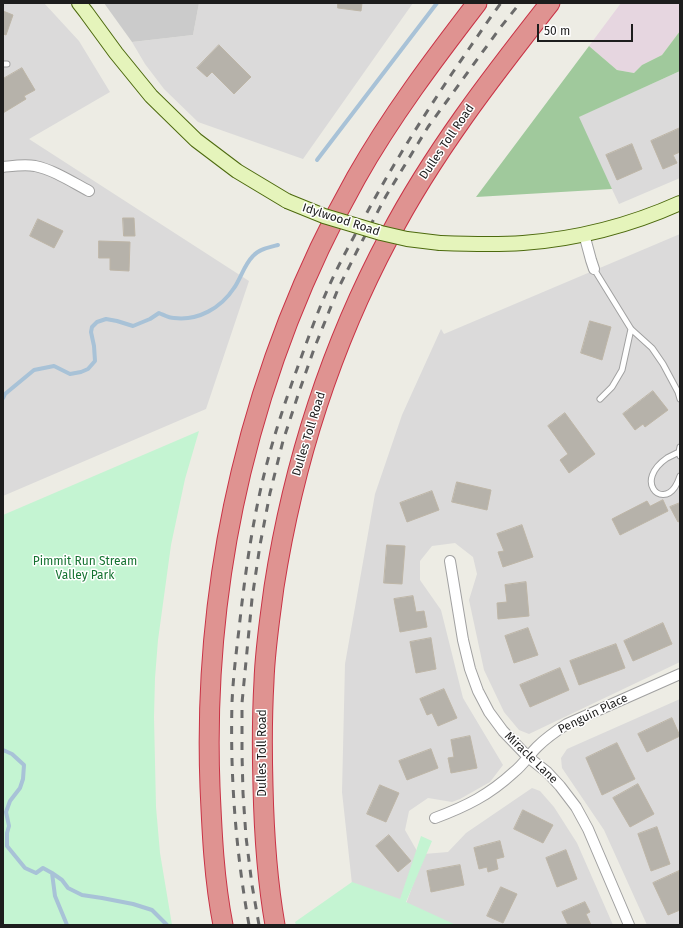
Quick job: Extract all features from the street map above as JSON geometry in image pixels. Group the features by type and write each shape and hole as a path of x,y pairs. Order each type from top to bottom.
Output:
{"highway":[{"path":"222,921 216,877 211,819 209,767 210,682 222,571 235,500 248,443 267,382 294,308 318,253 343,203 368,157 404,102 477,3"},
{"name":"Dulles Toll Road","path":"274,925 268,878 264,817 262,737 264,680 270,616 282,542 292,491 306,442 339,344 366,283 395,225 422,179 464,116 550,3"}],"main road":[{"name":"Idylwood Road","path":"79,3 151,96 196,140 237,171 287,201 324,216 407,239 440,243 524,243 584,234 623,224 668,208 680,202"}],"street":[{"path":"3,167 34,166 54,172 89,191"},
{"path":"584,234 594,269"},
{"name":"Miracle Lane","path":"450,561 463,640 470,669 478,691 489,712 503,731 528,757 547,772 576,807 588,830 629,925"},
{"name":"Penguin Place","path":"435,818 461,808 490,792 516,771 538,747 567,724 680,674"}],"lane":[{"path":"594,269 631,329 652,348 660,359 678,392 680,399"},
{"path":"600,400 612,387 622,370 631,329"},
{"path":"680,452 667,458 655,471 652,475 652,488 656,493 670,493 675,487 680,476"}],"shaded area":[{"path":"3,3 44,3 79,41 110,92 29,139 249,281 206,409 3,496"},
{"path":"104,3 199,3 193,35 132,42"},
{"path":"199,3 413,3 303,159 198,122 164,89 145,64 132,42 193,35"},
{"path":"621,3 680,3 680,31 662,55 642,65 634,73 617,70 589,46"},
{"path":"680,71 680,178 619,204 578,117"},
{"path":"680,234 680,662 529,734 519,730 504,712 484,670 469,600 477,574 473,557 455,543 432,546 420,561 420,580 441,610 463,698 503,765 490,782 460,799 452,802 428,798 409,811 405,830 417,851 400,901 352,884 342,792 345,664 375,494 402,415 441,329 444,334"},
{"path":"680,699 680,925 647,925 604,830 562,768 561,758 567,749"},
{"path":"532,788 540,791 554,807 577,843 613,925 453,925 406,904 424,854 448,852 466,833"}],"green space":[{"path":"680,31 680,71 579,117 612,189 476,197 589,46 617,70 634,73 642,65 662,55"},
{"name":"Pimmit Run Stream Valley Park","path":"199,431 185,479 171,545 158,640 155,678 154,717 156,807 160,853 172,925 3,925 3,515"},
{"path":"421,836 432,841 406,902 456,925 296,925 295,922 352,882 400,899"}],"building":[{"path":"338,3 362,3 361,11 338,8"},
{"path":"3,11 13,15 6,35 3,34"},
{"path":"219,45 251,77 234,94 212,72 207,77 197,68"},
{"path":"22,68 35,90 24,96 26,99 3,113 3,79"},
{"path":"680,128 680,152 673,155 677,163 663,169 651,141"},
{"path":"632,144 642,169 617,180 606,155"},
{"path":"123,218 134,218 135,236 124,236"},
{"path":"38,219 63,231 54,248 30,236"},
{"path":"99,241 130,242 129,271 110,270 110,258 99,258"},
{"path":"590,321 611,327 602,360 581,353"},
{"path":"653,391 668,410 645,427 643,424 635,430 623,414"},
{"path":"565,413 595,454 569,473 560,460 568,454 548,426"},
{"path":"457,482 491,490 487,510 452,502"},
{"path":"432,491 439,510 407,522 400,503"},
{"path":"663,500 668,511 620,535 612,519 647,501 650,506"},
{"path":"680,503 680,521 678,522 670,507"},
{"path":"522,525 533,557 503,567 498,552 504,551 497,534"},
{"path":"387,545 405,546 402,584 384,583"},
{"path":"526,582 529,616 498,619 497,603 507,602 505,585"},
{"path":"413,596 416,612 424,611 427,627 400,632 394,599"},
{"path":"663,623 672,644 633,661 624,641"},
{"path":"528,628 538,655 514,663 505,636"},
{"path":"431,638 436,669 416,673 410,642"},
{"path":"616,644 625,668 579,685 570,661"},
{"path":"560,668 569,690 530,707 520,685"},
{"path":"444,689 457,718 438,726 432,713 427,715 420,699"},
{"path":"672,718 680,736 647,752 638,734"},
{"path":"470,736 477,768 451,773 448,758 454,757 451,740"},
{"path":"617,743 635,779 602,795 586,758"},
{"path":"431,749 438,768 407,780 399,761"},
{"path":"638,784 654,814 630,827 613,798"},
{"path":"380,785 399,793 386,822 367,814"},
{"path":"523,810 553,825 543,843 514,829"},
{"path":"657,827 670,864 651,871 638,834"},
{"path":"389,835 411,861 398,872 376,846"},
{"path":"500,841 504,857 496,859 498,869 488,872 487,867 479,869 474,848"},
{"path":"566,850 577,879 557,887 546,858"},
{"path":"460,865 464,885 431,892 427,871"},
{"path":"679,871 680,910 668,915 653,883"},
{"path":"501,887 517,894 503,923 487,916"},
{"path":"585,902 590,912 586,914 591,925 568,925 562,912"}],"waterway":[{"path":"317,160 437,3"},
{"path":"3,398 5,394 34,370 54,366 70,374 88,369 95,361 91,332 92,327 97,322 106,319 133,326 150,319 159,313 170,318 183,318 208,312 223,302 229,295 247,263 255,254 278,245"},
{"path":"3,750 12,754 24,765 23,779 20,788 10,801 6,812 9,826 7,833 7,846 25,868 36,873 43,868 62,880 68,888 82,895 133,904 152,910 167,925"},
{"path":"52,873 55,896 67,925"}],"railway":[{"path":"249,925 237,842 233,787 232,703 248,560 256,509 267,461 291,384 308,338 341,261 373,201 406,145 453,72 501,3"},
{"path":"259,925 246,837 243,793 242,703 252,599 260,545 270,493 283,441 314,349 338,289 386,196 428,127 520,3"}]}
